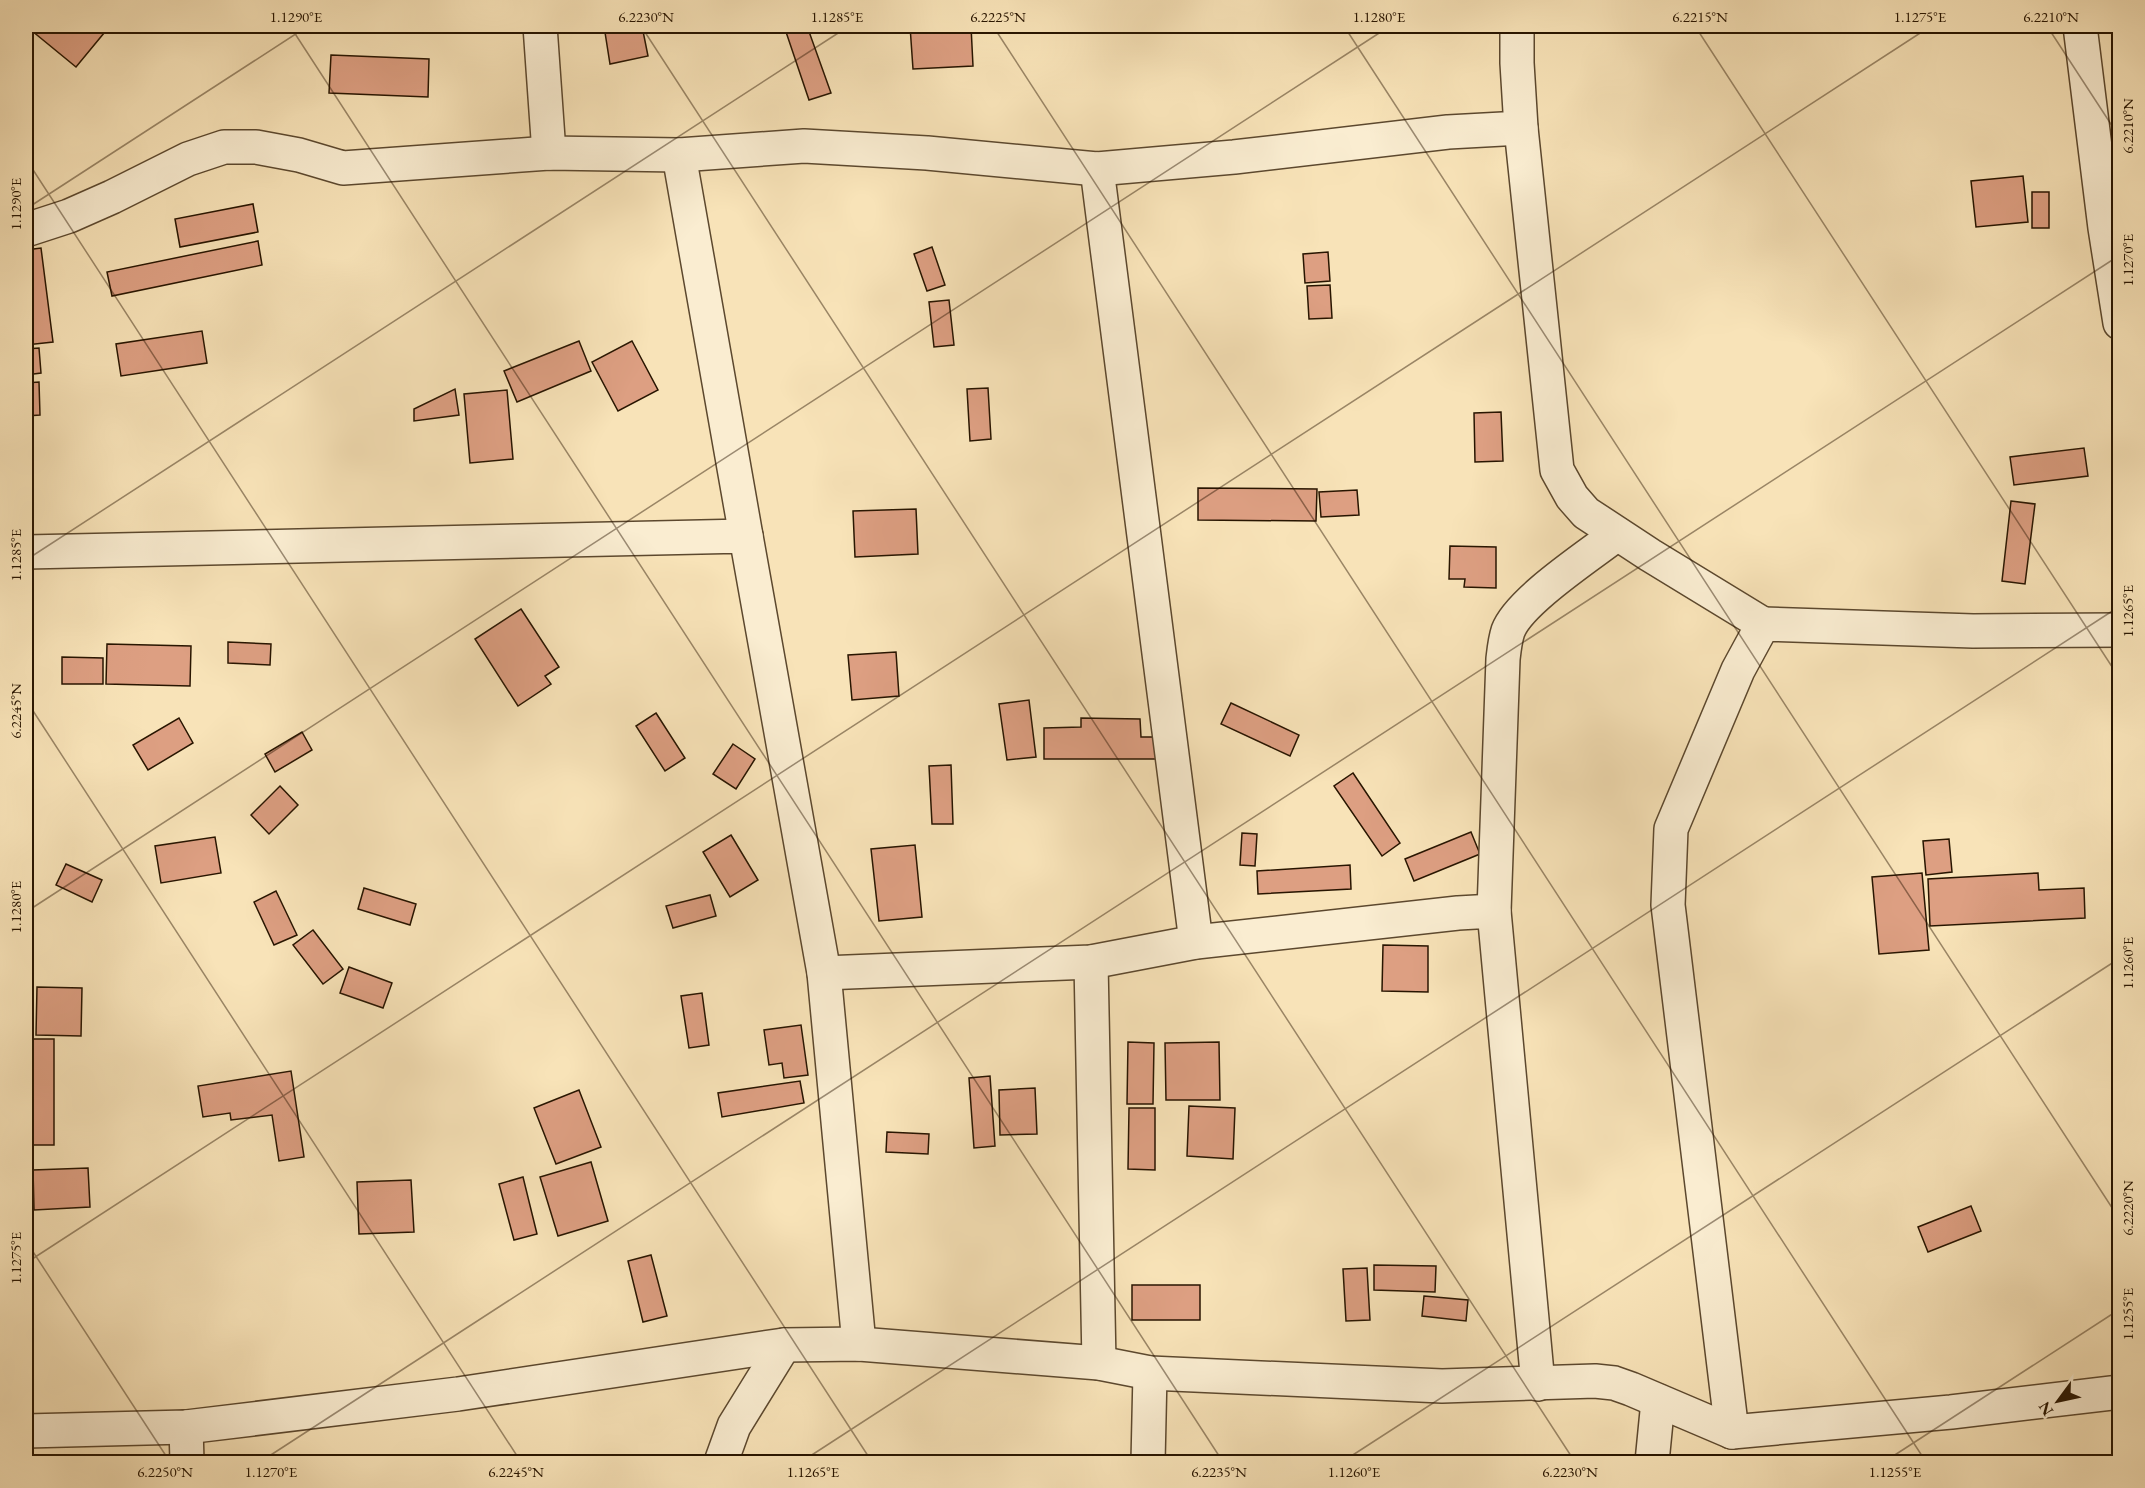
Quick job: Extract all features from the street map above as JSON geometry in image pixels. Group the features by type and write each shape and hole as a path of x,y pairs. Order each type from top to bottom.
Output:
{"street":[{"path":"540,26 549,153"},
{"path":"1517,26 1521,128 1557,470 1572,497 1586,513 1763,624 1973,631 2120,630"},
{"path":"2080,26 2112,229 2120,323"},
{"path":"26,230 69,216 188,159 224,147 256,147 298,155 343,168 549,153 679,155 804,146 927,153 1097,169 1234,157 1448,132 1521,128"},
{"path":"679,155 824,973 860,1344"},
{"path":"1097,169 1196,942"},
{"path":"1538,1384 1494,911 1503,659 1509,630 1522,611 1617,534"},
{"path":"26,552 746,536"},
{"path":"1732,1432 1668,905 1668,868 1671,829 1674,820 1738,670 1763,624"},
{"path":"824,973 1091,962 1196,942 1494,911"},
{"path":"1091,962 1099,1363"},
{"path":"26,1431 186,1427 458,1394 784,1345 860,1344 1099,1363 1150,1373 1442,1386 1595,1381 1614,1383 1732,1432 1951,1412 2120,1392"},
{"path":"721,1462 734,1426 784,1345"},
{"path":"1148,1462 1150,1373"},
{"path":"1652,1462 1658,1401"},
{"path":"186,1427 187,1462"}],"building":[{"path":"26,26 95,26 104,33 76,67"},
{"path":"459,26 515,26 515,27 460,33"},
{"path":"604,26 642,26 648,56 610,64"},
{"path":"665,26 740,26 740,30"},
{"path":"784,26 807,26 831,93 809,100"},
{"path":"910,26 971,26 973,66 913,69"},
{"path":"331,55 429,59 428,97 329,93"},
{"path":"2023,176 2028,222 1976,227 1971,181"},
{"path":"2032,192 2049,192 2049,228 2032,228"},
{"path":"253,204 258,232 180,247 175,219"},
{"path":"258,241 262,265 112,296 107,272"},
{"path":"932,247 945,285 927,291 914,254"},
{"path":"41,248 53,342 26,345 26,250"},
{"path":"1328,252 1330,281 1305,283 1303,254"},
{"path":"1330,285 1332,318 1309,319 1307,286"},
{"path":"949,300 954,345 934,347 929,302"},
{"path":"202,331 207,363 121,376 116,344"},
{"path":"579,341 591,371 517,402 504,371"},
{"path":"632,341 658,390 618,411 592,362"},
{"path":"39,348 41,373 26,375 26,349"},
{"path":"39,382 40,415 26,416 26,383"},
{"path":"988,388 991,439 970,441 967,389"},
{"path":"455,389 459,415 414,421 414,409"},
{"path":"507,390 513,459 470,463 464,394"},
{"path":"1501,412 1503,461 1475,462 1474,413"},
{"path":"2084,448 2088,476 2014,485 2010,457"},
{"path":"1198,488 1317,489 1316,521 1198,520"},
{"path":"1357,490 1359,515 1321,517 1319,492"},
{"path":"2011,501 2035,504 2025,584 2002,581"},
{"path":"916,509 918,554 855,557 853,511"},
{"path":"1450,546 1496,547 1496,588 1464,587 1465,579 1449,579"},
{"path":"521,609 559,667 545,676 551,684 518,706 475,639"},
{"path":"228,642 271,644 270,665 228,663"},
{"path":"107,644 191,646 190,686 106,684"},
{"path":"896,652 899,696 852,700 848,655"},
{"path":"62,657 103,658 103,684 62,684"},
{"path":"1029,700 1036,757 1007,760 999,704"},
{"path":"1231,703 1299,735 1290,756 1221,724"},
{"path":"656,713 685,758 665,771 636,726"},
{"path":"179,718 193,743 148,770 133,745"},
{"path":"1081,718 1140,719 1141,737 1169,737 1169,759 1044,759 1044,728 1081,727"},
{"path":"302,732 312,750 275,772 265,754"},
{"path":"733,744 755,759 736,789 713,774"},
{"path":"951,765 953,824 932,824 929,766"},
{"path":"1353,773 1400,843 1382,856 1334,786"},
{"path":"280,786 298,805 269,834 251,815"},
{"path":"1471,832 1480,854 1414,881 1405,859"},
{"path":"1242,833 1257,834 1255,866 1240,865"},
{"path":"731,835 758,880 730,897 703,852"},
{"path":"215,837 221,873 161,883 155,846"},
{"path":"1949,839 1952,872 1926,875 1923,841"},
{"path":"915,845 922,917 879,921 871,849"},
{"path":"66,864 102,880 92,902 56,885"},
{"path":"1350,865 1351,889 1258,894 1257,871"},
{"path":"1922,873 1929,950 1879,954 1872,877"},
{"path":"2038,873 2039,890 2084,888 2085,918 1930,926 1928,879"},
{"path":"364,888 416,904 410,925 358,909"},
{"path":"276,891 297,935 274,945 254,902"},
{"path":"710,895 716,916 673,928 666,906"},
{"path":"313,930 343,969 323,984 293,945"},
{"path":"1383,945 1428,946 1428,992 1382,991"},
{"path":"349,967 392,983 383,1008 340,993"},
{"path":"26,974 29,1062 26,1063"},
{"path":"37,987 82,988 81,1036 36,1035"},
{"path":"702,993 709,1045 689,1048 681,996"},
{"path":"801,1025 808,1075 784,1078 782,1063 769,1065 764,1030"},
{"path":"30,1039 54,1039 54,1145 29,1145"},
{"path":"1128,1042 1154,1043 1153,1104 1127,1104"},
{"path":"1219,1042 1220,1100 1166,1100 1165,1043"},
{"path":"291,1071 304,1157 279,1161 272,1115 231,1120 230,1113 203,1117 198,1086"},
{"path":"990,1076 995,1146 974,1148 969,1078"},
{"path":"800,1081 804,1103 722,1117 718,1093"},
{"path":"1035,1088 1037,1134 1000,1135 999,1090"},
{"path":"579,1090 601,1147 556,1164 534,1108"},
{"path":"1189,1106 1235,1108 1233,1159 1187,1156"},
{"path":"1129,1108 1155,1108 1155,1170 1128,1169"},
{"path":"887,1132 929,1134 928,1154 886,1152"},
{"path":"591,1162 608,1221 558,1236 540,1177"},
{"path":"88,1168 90,1207 34,1210 33,1170"},
{"path":"523,1177 537,1234 514,1240 499,1184"},
{"path":"411,1180 414,1232 359,1234 357,1182"},
{"path":"1971,1206 1981,1231 1928,1252 1918,1227"},
{"path":"651,1255 667,1316 643,1322 628,1261"},
{"path":"26,1261 32,1261 33,1345 26,1345"},
{"path":"1374,1265 1436,1266 1435,1292 1374,1290"},
{"path":"1367,1268 1370,1320 1346,1321 1343,1269"},
{"path":"1132,1285 1200,1285 1200,1320 1132,1320"},
{"path":"1424,1296 1468,1300 1466,1321 1422,1316"}]}
